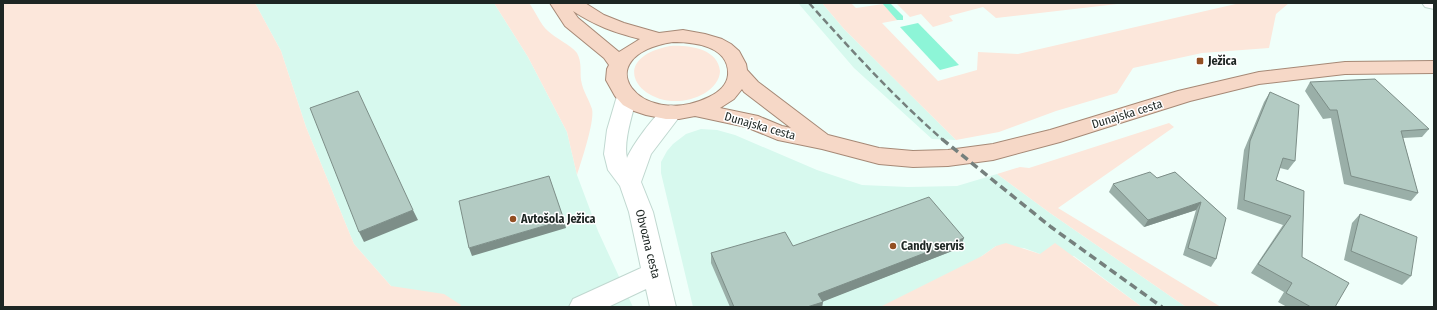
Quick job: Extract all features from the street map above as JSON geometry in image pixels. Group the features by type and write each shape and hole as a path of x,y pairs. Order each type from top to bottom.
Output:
{"main road":[{"path":"559,3 571,22 611,54 619,66 617,72 618,84 627,96"},
{"name":"Dunajska cesta","path":"573,3 617,27 657,38"},
{"name":"Dunajska cesta","path":"619,66 630,51 642,43 657,38 681,36 697,37 711,41 728,52 735,61 738,72 751,87 822,141"},
{"name":"Dunajska cesta","path":"627,96 647,107 673,112 697,110 751,121 778,133 822,141 861,152 893,158 934,159 963,157 993,152 1052,137 1185,96 1259,78 1345,68 1434,67"},
{"name":"Dunajska cesta","path":"697,110 714,103 727,94 735,83 738,72"}],"street":[{"name":"Obvozna cesta","path":"627,96 618,130 615,154 619,170 630,182 647,234 663,307"},
{"path":"630,182 640,153 650,138 673,112"},
{"path":"582,307 656,273"}],"shaded area":[{"path":"3,3 255,3 281,51 306,127 354,244 391,286 444,294 461,305 461,307 3,307"},
{"path":"255,3 494,3 528,57 567,132 577,175 598,231 633,307 394,307 391,286 354,244 306,127 281,51"},
{"path":"494,3 529,3 545,28 551,34 571,47 579,56 581,80 592,109 592,115 587,142 577,175 567,132 528,57"},
{"path":"798,3 822,3 844,29 956,140 932,139 854,68"},
{"path":"822,3 851,3 856,8 883,4 898,20 882,23 938,81 977,70 978,52 1018,54 1240,3 1289,3 1276,14 1269,48 1202,53 1133,68 1117,93 1056,111 999,132 956,140 844,29"},
{"path":"896,3 1126,3 996,18 983,7 949,16 953,21 933,27 921,14 910,17"},
{"path":"918,23 959,65 940,70 900,27"},
{"path":"670,46 693,47 714,57 718,63 720,71 719,78 711,89 705,93 685,100 667,100 651,95 640,86 634,75 637,64 648,54"},
{"path":"1169,123 1174,127 1058,208 1221,307 1186,307 1050,213 997,174 1020,167 1029,168"},
{"path":"701,129 717,130 735,135 817,170 862,185 908,187 957,186 997,174 1050,213 1186,307 1142,307 1074,256 1040,254 1024,248 996,246 982,256 942,307 693,307 661,173 661,162 673,144 686,134"},
{"path":"1006,243 1040,254 1055,243 1142,307 880,307 982,256 996,246"}],"building":[{"path":"1375,79 1429,129 1401,131 1418,193 1351,176 1337,110 1330,110 1310,82"},
{"path":"358,91 413,210 359,232 310,108"},
{"path":"1270,92 1299,105 1295,161 1283,158 1276,180 1304,191 1302,257 1349,283 1335,307 1311,307 1286,293 1292,283 1258,264 1291,216 1244,200 1250,141"},
{"path":"1150,172 1157,178 1175,172 1226,218 1216,259 1188,248 1201,202 1148,220 1113,184"},
{"name":"Avtošola Ježica","path":"549,176 564,220 469,248 459,201"},
{"path":"929,197 964,238 818,294 823,302 807,307 734,307 711,253 785,232 793,246"},
{"path":"1360,214 1417,237 1411,276 1351,251"}],"waterway":[{"path":"886,3 900,18"}],"railway":[{"path":"809,3 891,91 943,140"},
{"path":"942,139 1051,227 1162,307"}],"place":[{"name":"Ježica","path":"1200,61"},
{"name":"Avtošola Ježica","path":"513,219"},
{"name":"Candy servis","path":"893,246"}]}
